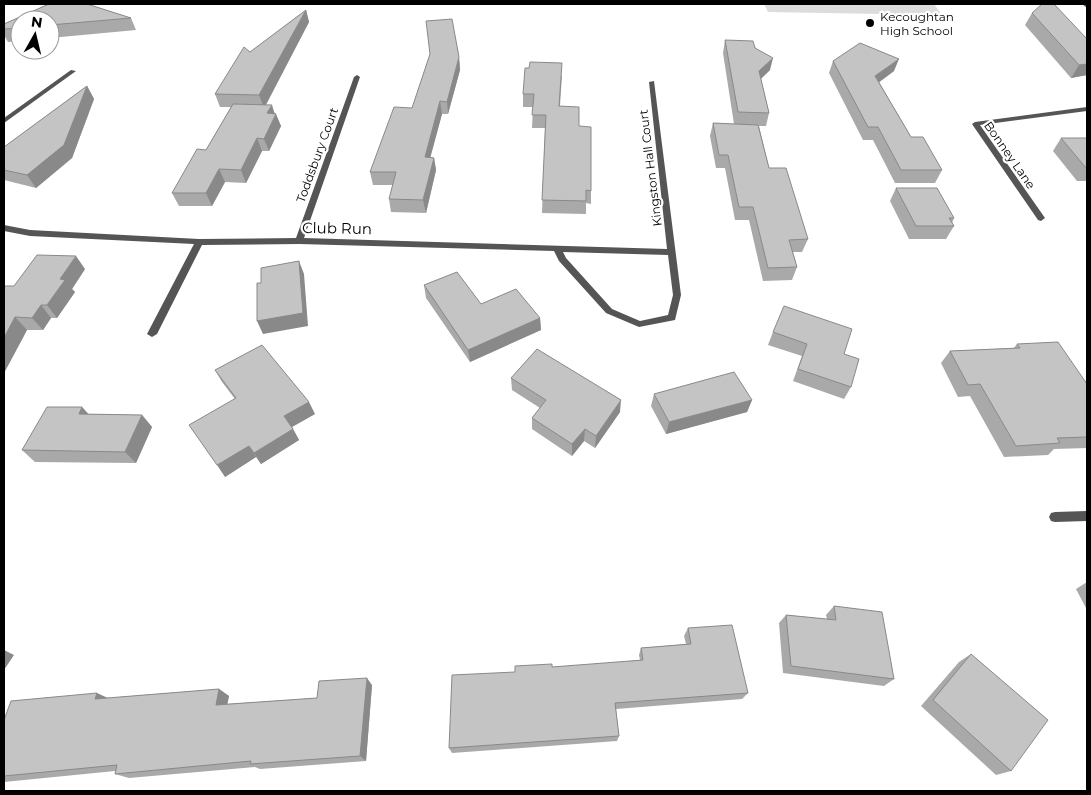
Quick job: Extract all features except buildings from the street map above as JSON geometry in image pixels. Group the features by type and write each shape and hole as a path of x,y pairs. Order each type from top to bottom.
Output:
{"street":[{"path":"4,121 73,71"},
{"name":"Toddsbury Court","path":"299,241 358,77"},
{"name":"Kingston Hall Court","path":"557,248 562,259 609,311 639,324 672,318 677,295 652,82"},
{"name":"Bonney Lane","path":"1041,218 974,124 1087,109"},
{"name":"Club Run","path":"4,228 30,233 199,242 299,241 671,252"},
{"path":"152,334 199,242"},
{"path":"1055,517 1087,516"}],"shaded area":[{"path":"764,4 934,4 942,15 768,12"}],"place":[{"name":"Kecoughtan High School","path":"870,23"}]}
